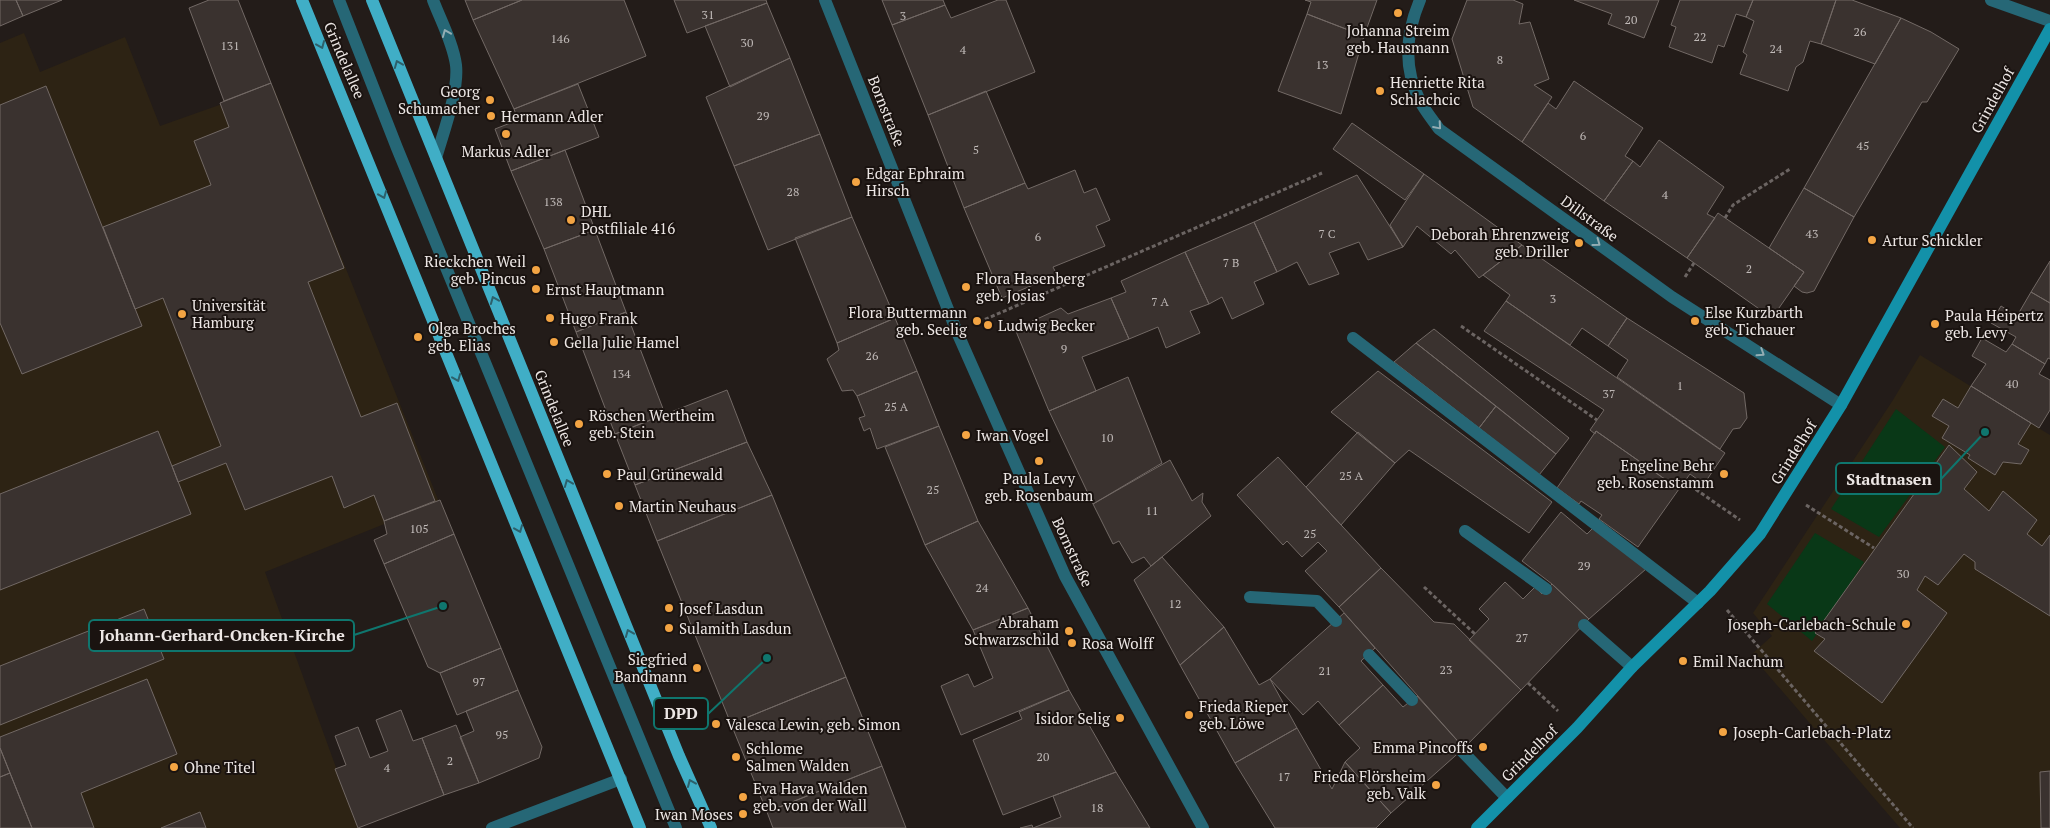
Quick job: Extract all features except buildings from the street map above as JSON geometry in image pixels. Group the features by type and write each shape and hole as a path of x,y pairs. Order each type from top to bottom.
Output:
{"main road":[{"name":"Grindelallee","path":"302,0 640,828"},
{"name":"Grindelallee","path":"372,0 711,828"}],"street":[{"name":"Grindelallee","path":"339,0 397,148 676,828"},
{"path":"433,0 453,50 456,66 456,83 436,158"},
{"name":"Bornstraße","path":"825,0 957,332 1065,576 1203,828"},
{"name":"Dillstraße","path":"1420,0 1411,20 1407,45 1411,77 1420,101 1439,129 1672,297 1841,405"},
{"path":"1991,0 2050,21"},
{"name":"Grindelhof","path":"1477,828 1577,728 1632,667 1710,591 1760,534 1841,405 2050,29"},
{"path":"1353,338 1698,603"},
{"path":"1465,531 1546,589"},
{"path":"1250,597 1317,601 1336,621"},
{"path":"1584,625 1632,667"},
{"path":"1369,655 1412,700"},
{"path":"1461,750 1507,798"},
{"path":"492,828 621,779"}],"path":[{"path":"1725,218 1733,205 1790,169"},
{"path":"957,332 1322,173"},
{"path":"1461,326 1597,420"},
{"path":"1685,482 1760,534"},
{"path":"1787,493 1874,548"},
{"path":"1424,586 1475,634"},
{"path":"1710,591 1913,828"},
{"path":"1528,683 1577,728"}],"shaded area":[{"name":"Universität Hamburg","path":"24,33 40,72 125,37 160,126 273,86 439,502 265,572 358,828 0,828 0,43"},
{"name":"Joseph-Carlebach-Schule","path":"1920,355 2050,435 2050,828 1900,828 1751,655 1772,636 1753,613 1893,400"}],"green space":[{"path":"1896,409 1945,447 1879,537 1831,509"},
{"path":"1815,533 1864,562 1812,641 1767,604"}],"place":[{"name":"Johanna Streim geb. Hausmann","path":"1398,13"},
{"name":"Henriette Rita Schlachcic","path":"1380,91"},
{"name":"Georg Schumacher","path":"490,100"},
{"name":"Hermann Adler","path":"491,116"},
{"name":"Markus Adler","path":"506,134"},
{"name":"Edgar Ephraim Hirsch","path":"856,182"},
{"name":"DHL Postfiliale 416","path":"571,220"},
{"name":"Artur Schickler","path":"1872,240"},
{"name":"Deborah Ehrenzweig geb. Driller","path":"1579,243"},
{"name":"Rieckchen Weil geb. Pincus","path":"536,270"},
{"name":"Flora Hasenberg geb. Josias","path":"966,287"},
{"name":"Ernst Hauptmann","path":"536,289"},
{"name":"Universität Hamburg","path":"182,314"},
{"name":"Hugo Frank","path":"550,318"},
{"name":"Flora Buttermann geb. Seelig","path":"977,321"},
{"name":"Else Kurzbarth geb. Tichauer","path":"1695,321"},
{"name":"Paula Heipertz geb. Levy","path":"1935,324"},
{"name":"Ludwig Becker","path":"988,325"},
{"name":"Olga Broches geb. Elias","path":"418,337"},
{"name":"Gella Julie Hamel","path":"554,342"},
{"name":"Röschen Wertheim geb. Stein","path":"579,424"},
{"name":"Stadtnasen","path":"1985,432"},
{"name":"Iwan Vogel","path":"966,435"},
{"name":"Paula Levy geb. Rosenbaum","path":"1039,461"},
{"name":"Paul Grünewald","path":"607,474"},
{"name":"Engeline Behr geb. Rosenstamm","path":"1724,474"},
{"name":"Martin Neuhaus","path":"619,506"},
{"name":"Johann-Gerhard-Oncken-Kirche","path":"443,606"},
{"name":"Josef Lasdun","path":"669,608"},
{"name":"Joseph-Carlebach-Schule","path":"1906,624"},
{"name":"Sulamith Lasdun","path":"669,628"},
{"name":"Abraham Schwarzschild","path":"1069,631"},
{"name":"Rosa Wolff","path":"1072,643"},
{"name":"DPD","path":"767,658"},
{"name":"Emil Nachum","path":"1683,661"},
{"name":"Siegfried Bandmann","path":"697,668"},
{"name":"Frieda Rieper geb. Löwe","path":"1189,715"},
{"name":"Isidor Selig","path":"1120,718"},
{"name":"Valesca Lewin, geb. Simon","path":"716,724"},
{"name":"Joseph-Carlebach-Platz","path":"1723,732"},
{"name":"Emma Pincoffs","path":"1483,747"},
{"name":"Schlome Salmen Walden","path":"736,757"},
{"name":"Ohne Titel","path":"174,767"},
{"name":"Frieda Flörsheim geb. Valk","path":"1436,785"},
{"name":"Eva Hava Walden geb. von der Wall","path":"743,797"},
{"name":"Iwan Moses","path":"743,814"}]}
